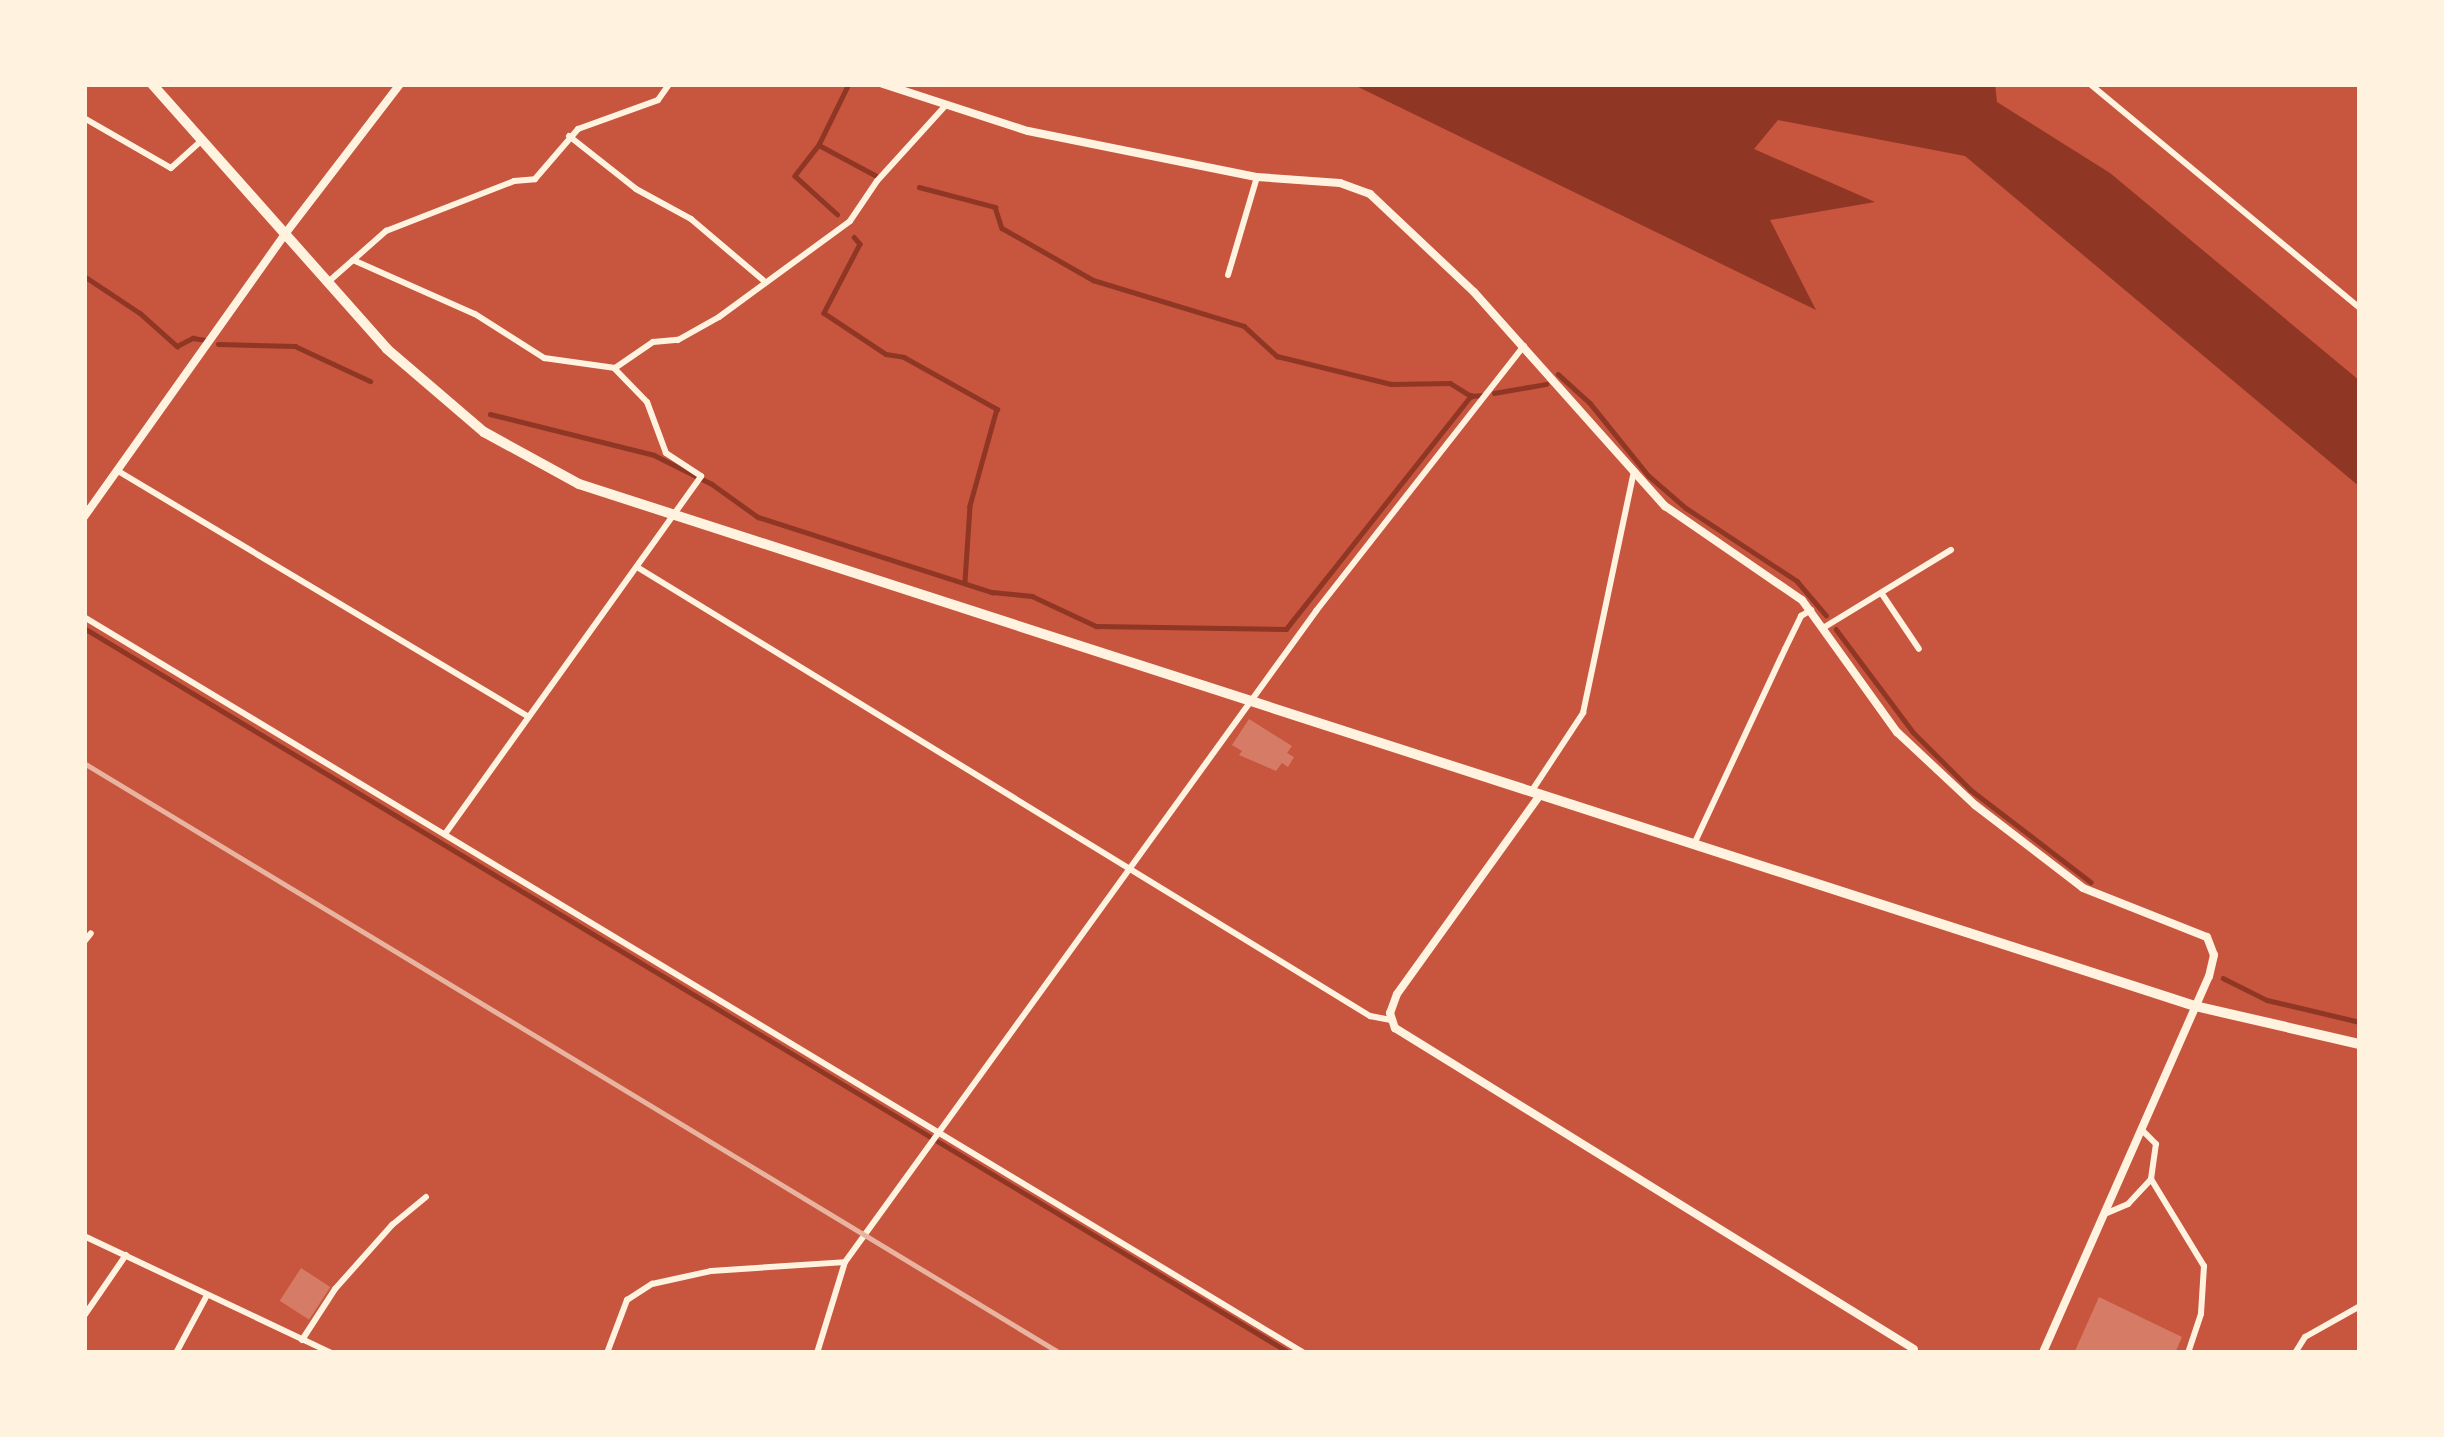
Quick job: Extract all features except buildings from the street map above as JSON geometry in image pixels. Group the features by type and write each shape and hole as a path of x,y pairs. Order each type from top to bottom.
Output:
{"main road":[{"path":"152,84 387,349 484,432 579,484 2195,1006 2360,1044"}],"street":[{"path":"84,517 285,234 400,84"},
{"path":"327,283 386,231 514,181 535,179 569,136 658,100 669,84"},
{"path":"883,84 1028,130 1256,176 1340,183 1370,194 1524,346 1666,506 1774,577 1810,610 1898,732 1976,805 2083,888 2207,937 2212,966 2043,1353"},
{"path":"2090,84 2360,308"},
{"path":"615,368 653,342 678,340 718,316 850,221 878,181 946,105"},
{"path":"84,118 172,168 201,141"},
{"path":"569,136 637,189 691,219 763,280"},
{"path":"1228,275 1256,176"},
{"path":"353,260 475,314 544,358 615,368 647,402 666,453 700,478 445,834"},
{"path":"817,1353 845,1262 1250,702 1524,346"},
{"path":"118,471 527,716"},
{"path":"1390,1020 1397,994 1536,794 1583,713 1634,471"},
{"path":"1823,628 1951,550"},
{"path":"637,567 1370,1016 1390,1020 1400,1033 1917,1351"},
{"path":"1882,594 1919,649"},
{"path":"1694,844 1785,649 1810,610"},
{"path":"84,617 1304,1353"},
{"path":"84,942 91,933"},
{"path":"2107,1213 2128,1204 2151,1179 2156,1144 2142,1130"},
{"path":"2151,1179 2204,1266 2201,1314 2188,1353"},
{"path":"302,1340 335,1289 392,1225 426,1197"},
{"path":"84,1236 332,1353"},
{"path":"84,1316 126,1256"},
{"path":"607,1353 627,1300 652,1284 712,1270 845,1262"},
{"path":"176,1353 206,1297"},
{"path":"2295,1353 2305,1337 2360,1306"}],"shaded area":[{"path":"1352,84 1995,84 1997,102 2110,173 2360,381 2360,487 1965,156 1778,120 1754,149 1875,202 1770,220 1816,310"}],"waterway":[{"path":"849,84 819,145 875,175"},
{"path":"819,145 795,176 837,214"},
{"path":"919,187 995,207 1002,228 1093,280 1244,326 1277,356 1391,384 1450,383 1471,396"},
{"path":"854,237 860,244 824,313 886,354 904,357 997,409 970,506 965,582"},
{"path":"84,276 140,313 177,346 193,338 206,340"},
{"path":"218,344 295,346 370,381"},
{"path":"1558,374 1590,403 1649,476 1686,508 1797,581 1826,615"},
{"path":"1494,393 1546,384"},
{"path":"490,414 654,455 712,484 758,517 992,592 1032,596 1096,626 1286,629 1471,396 1483,395"},
{"path":"84,628 1290,1353"},
{"path":"1836,629 1913,732 1971,790 2091,882"},
{"path":"2223,978 2267,1000 2360,1022"}],"railway":[{"path":"84,763 1060,1353"}]}
